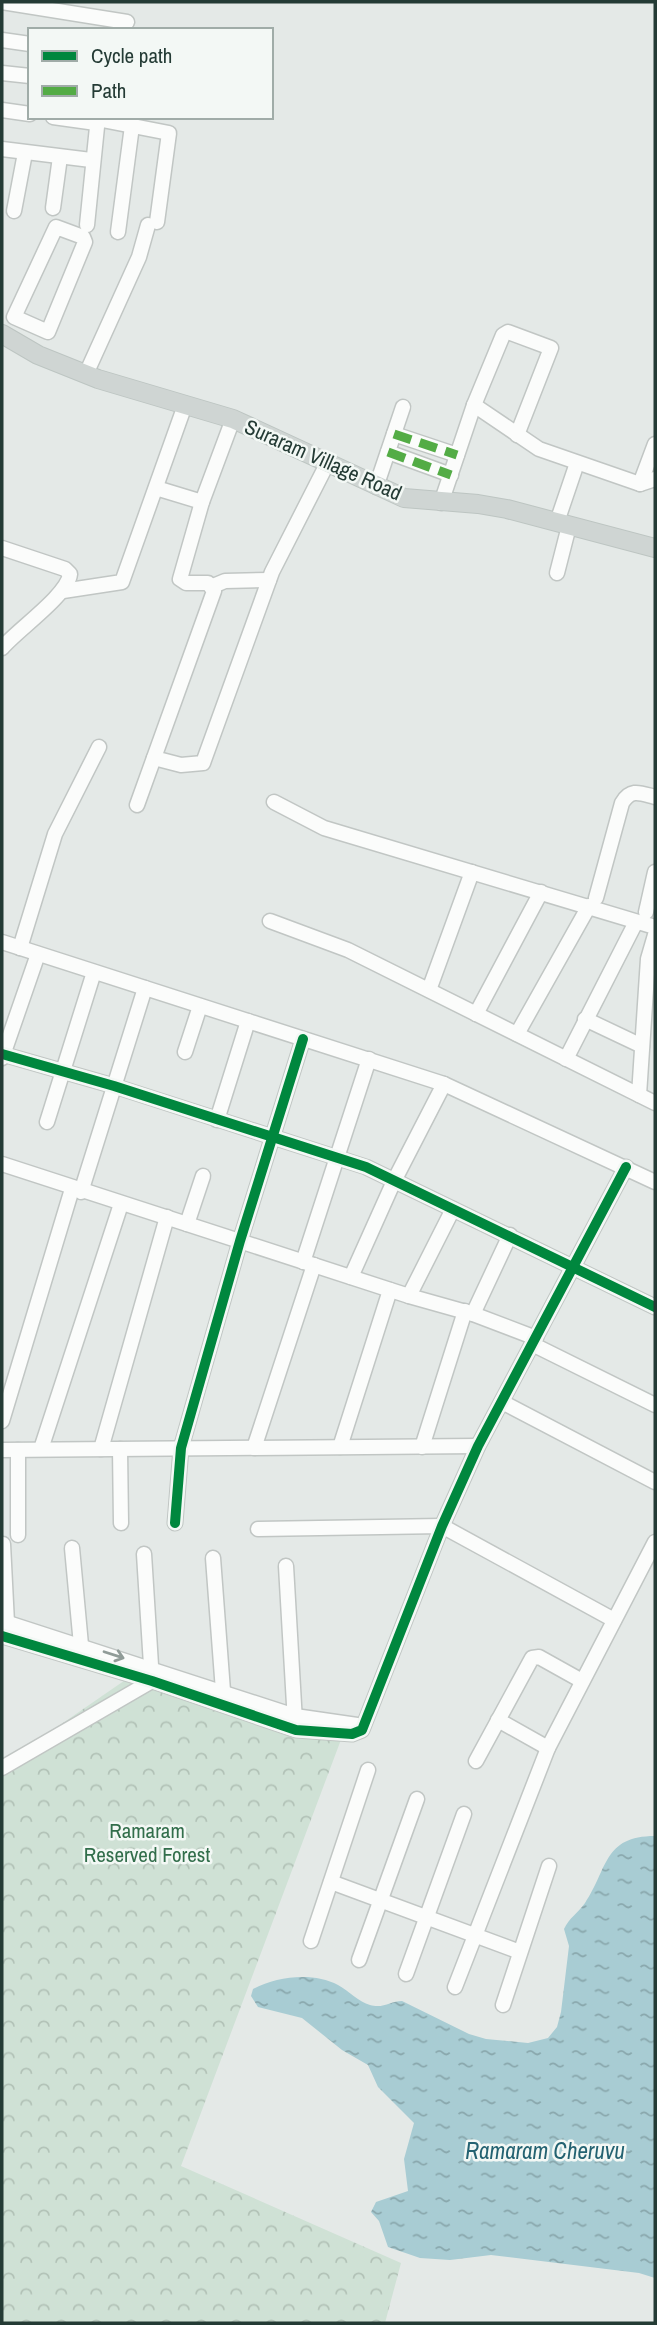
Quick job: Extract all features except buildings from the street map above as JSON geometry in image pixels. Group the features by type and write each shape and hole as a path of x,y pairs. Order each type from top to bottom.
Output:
{"main road":[{"name":"Suraram Village Road","path":"2,334 38,355 86,374 233,419 404,498 441,503 478,503 655,548"}],"street":[{"path":"2,2 127,22"},
{"path":"2,40 28,44"},
{"path":"2,73 28,76"},
{"path":"2,110 28,114"},
{"path":"86,374 153,224 170,135 97,120 87,225"},
{"path":"118,232 132,126"},
{"path":"2,149 92,160"},
{"path":"14,211 25,153"},
{"path":"53,208 60,157"},
{"path":"38,355 48,332 85,242 83,237 58,227 14,317 48,332"},
{"path":"441,503 474,405 505,333 550,346 551,352 517,435"},
{"path":"63,591 122,582 185,405"},
{"path":"474,405 539,449 640,484 655,479"},
{"path":"376,487 403,407"},
{"path":"233,419 202,502 180,579 213,586 225,581 269,580"},
{"path":"394,434 457,456"},
{"path":"640,484 655,444"},
{"path":"388,452 451,475"},
{"path":"556,573 563,524 577,463"},
{"path":"154,758 181,765 203,763 269,580 284,544 327,464"},
{"path":"156,488 202,502"},
{"path":"2,548 65,569 70,580 63,591 16,632 2,648"},
{"path":"137,806 214,591 213,586"},
{"path":"20,948 55,834 99,747"},
{"path":"517,1034 592,902 622,803 628,794 634,792 655,797"},
{"path":"274,802 324,828 541,892 592,902 641,917 655,928"},
{"path":"429,990 472,872"},
{"path":"566,1059 641,917 655,872"},
{"path":"476,1014 541,892"},
{"path":"270,921 348,950 655,1103"},
{"path":"639,1095 642,1046 649,1030 648,960 655,935"},
{"path":"2,942 444,1084 655,1182"},
{"path":"38,954 2,1055 114,1086 336,1158 394,1181 510,1235 655,1307"},
{"path":"47,1122 94,972"},
{"path":"2,1421 145,988"},
{"path":"185,1052 200,1006"},
{"path":"585,1019 642,1046"},
{"path":"217,1120 248,1021"},
{"path":"175,1523 181,1448 240,1241 303,1039"},
{"path":"254,1448 336,1158 369,1059"},
{"path":"351,1277 394,1181 444,1084"},
{"path":"2,1164 390,1290 469,1312 534,1341 655,1405"},
{"path":"4,1631 153,1675 295,1723 352,1734 362,1730 442,1526 478,1446 626,1167"},
{"path":"187,1224 203,1176"},
{"path":"41,1450 121,1204"},
{"path":"409,1296 453,1209"},
{"path":"101,1449 167,1217"},
{"path":"422,1447 469,1312 510,1235"},
{"path":"340,1447 390,1290"},
{"path":"502,1402 655,1482"},
{"path":"2,1450 478,1446"},
{"path":"121,1449 121,1523"},
{"path":"18,1450 18,1535"},
{"path":"258,1529 442,1526 614,1620"},
{"path":"455,1987 548,1748 655,1542"},
{"path":"3,1544 4,1631"},
{"path":"72,1548 81,1645"},
{"path":"144,1554 153,1675"},
{"path":"213,1558 223,1691"},
{"path":"286,1566 295,1723"},
{"path":"4,1631 81,1645 153,1675 223,1691 295,1723"},
{"path":"476,1760 535,1657 582,1681"},
{"path":"2,1768 153,1675"},
{"path":"498,1720 548,1748"},
{"path":"311,1941 368,1770"},
{"path":"359,1960 417,1799"},
{"path":"406,1974 464,1814"},
{"path":"503,2005 549,1866"},
{"path":"331,1882 520,1952"}],"green space":[{"name":"Ramaram Reserved Forest","path":"147,1665 342,1737 181,2166 401,2263 385,2323 2,2323 2,1765"}],"water":[{"name":"Ramaram Cheruvu","path":"655,1836 655,2278 639,2273 491,2255 450,2260 420,2258 388,2247 379,2221 371,2212 376,2202 408,2191 404,2159 414,2123 378,2087 368,2065 342,2050 302,2018 258,2007 251,1996 253,1989 284,1979 318,1978 338,1985 370,2005 379,2006 402,2001 469,2034 486,2039 528,2043 548,2038 557,2027 561,2012 569,1946 564,1929 585,1903 616,1848 638,1837"}],"marked path":[{"path":"394,434 457,455"},
{"path":"388,452 451,475"}],"cycle path":[{"path":"175,1523 181,1448 240,1241 303,1039"},
{"path":"2,1054 114,1086 366,1167 655,1307"},
{"path":"2,1636 152,1681 296,1730 352,1734 362,1730 442,1526 478,1446 626,1167"}]}
